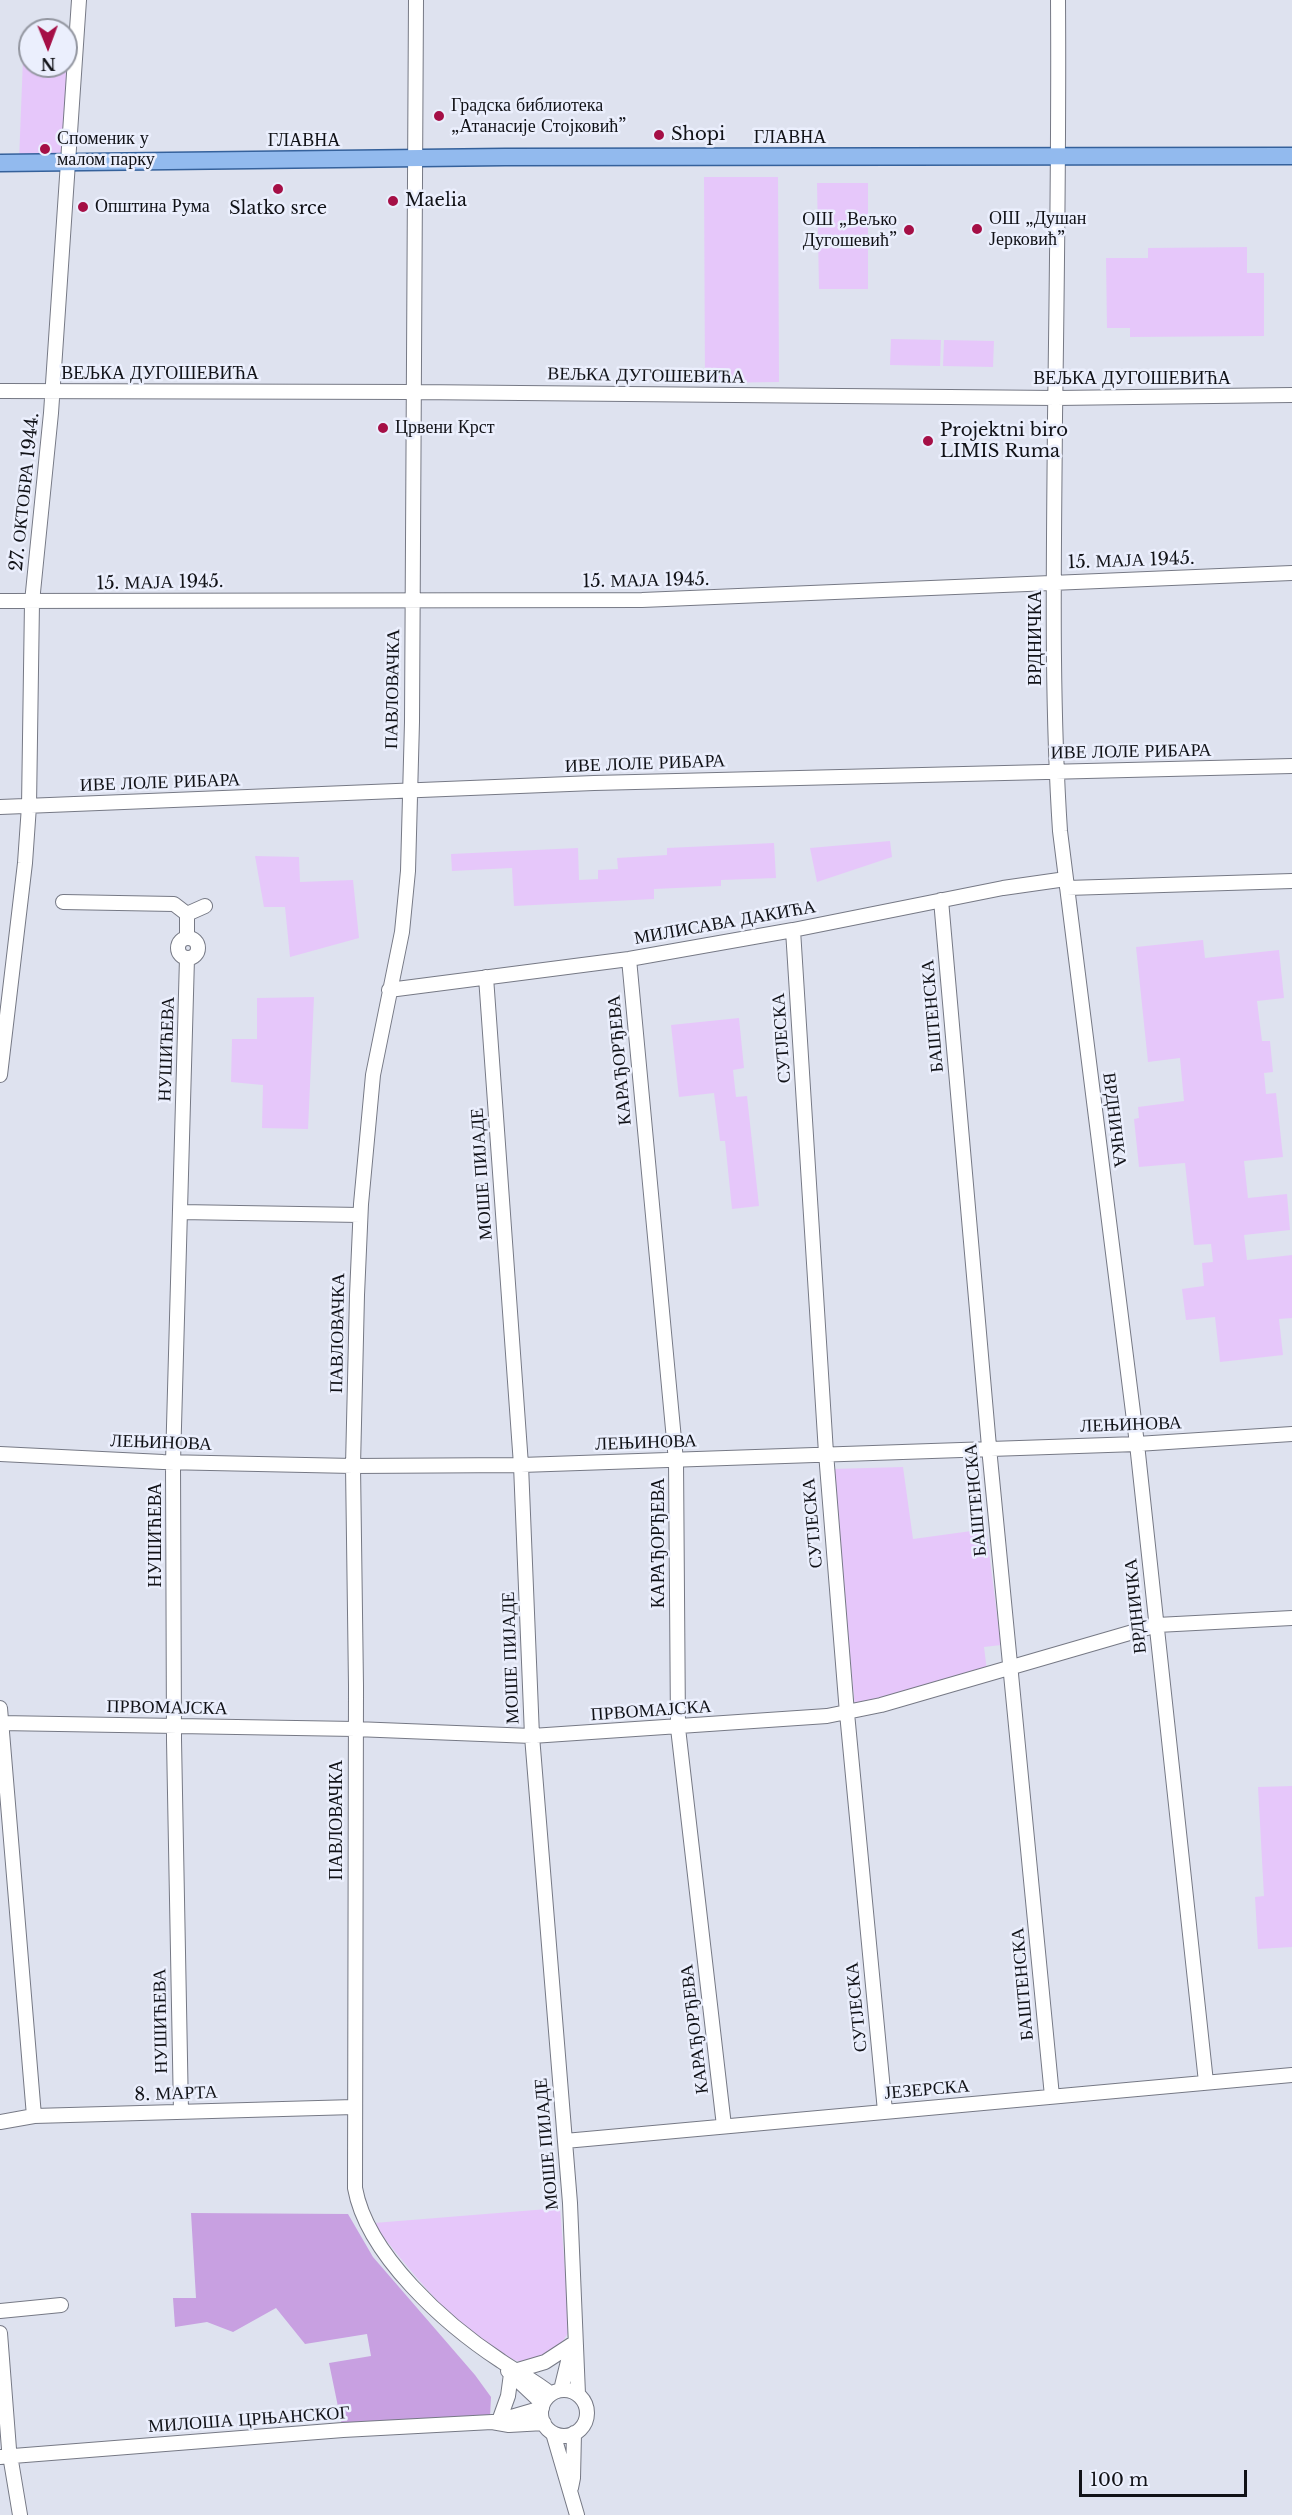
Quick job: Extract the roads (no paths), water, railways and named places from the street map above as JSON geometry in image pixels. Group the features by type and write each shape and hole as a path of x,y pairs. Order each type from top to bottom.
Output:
{"main road":[{"name":"ГЛАВНА","path":"0,163 1292,156"}],"street":[{"name":"27. ОКТОБРА 1944.","path":"0,1075 25,863 29,806 32,602 52,392 79,0"},
{"name":"ПАВЛОВАЧКА","path":"416,0 410,791 405,910 373,1075 360,1215 353,1466 355,2188 370,2230 385,2253 415,2289 445,2317 549,2399 578,2394"},
{"name":"ВРДНИЧКА","path":"1058,0 1059,157 1054,582 1056,772 1066,883 1137,1444 1206,2082"},
{"name":"ВЕЉКА ДУГОШЕВИЋА","path":"0,391 1056,398 1292,395"},
{"name":"15. МАЈА 1945.","path":"0,601 654,600 1292,573"},
{"name":"ИВЕ ЛОЛЕ РИБАРА","path":"0,807 594,783 1292,766"},
{"name":"МИЛИСАВА ДАКИЋА","path":"389,990 629,959 793,930 1003,888 1066,883 1292,881"},
{"name":"БАШТЕНСКА","path":"941,900 989,1447 1052,2096"},
{"path":"63,902 174,904 187,915 205,906"},
{"name":"НУШИЋЕВА","path":"181,2112 174,1726 173,1462 187,958 181,955 178,948 180,941 187,938 187,915"},
{"name":"СУТЈЕСКА","path":"793,930 826,1453 847,1713 885,2111"},
{"name":"КАРАЂОРЂЕВА","path":"629,959 676,1461 678,1728 724,2126"},
{"name":"МОШЕ ПИЈАДЕ","path":"486,978 521,1465 531,1736 575,2279 573,2341 578,2394"},
{"path":"180,1212 360,1215"},
{"name":"ЛЕЊИНОВА","path":"0,1454 173,1462 353,1466 521,1465 676,1461 989,1447 1137,1444 1292,1434"},
{"name":"ПРВОМАЈСКА","path":"1,1723 355,1729 531,1736 678,1728 847,1713 1010,1669 1157,1625 1292,1618"},
{"path":"0,1708 34,2116"},
{"name":"ЈЕЗЕРСКА","path":"565,2140 1292,2074"},
{"name":"8. МАРТА","path":"0,2122 34,2116 354,2107"},
{"path":"0,2311 61,2305"},
{"path":"0,2333 5,2457 20,2515"},
{"path":"495,2421 508,2396 511,2369 545,2362 573,2341"},
{"name":"МОШЕ ПИЈАДЕ","path":"549,2399 573,2341"},
{"path":"548,2428 564,2436 574,2433 584,2424 587,2411 583,2399 578,2394"},
{"path":"549,2399 548,2428 564,2476 571,2488 578,2515"},
{"name":"МИЛОША ЦРЊАНСКОГ","path":"5,2457 344,2430 495,2421 549,2399"},
{"name":"МИЛОША ЦРЊАНСКОГ","path":"495,2421 509,2425 548,2428"},
{"path":"571,2488 574,2433"}],"place":[{"name":"Градска библиотека „Атанасије Стојковић”","path":"439,116"},
{"name":"Shopi","path":"659,135"},
{"name":"Споменик у малом парку","path":"45,149"},
{"name":"Slatko srce","path":"278,189"},
{"name":"Maelia","path":"393,201"},
{"name":"Општина Рума","path":"83,207"},
{"name":"ОШ „Душан Јерковић”","path":"977,229"},
{"name":"ОШ „Вељко Дугошевић”","path":"909,230"},
{"name":"Црвени Крст","path":"383,428"},
{"name":"Projektni biro LIMIS Ruma","path":"928,441"}]}
